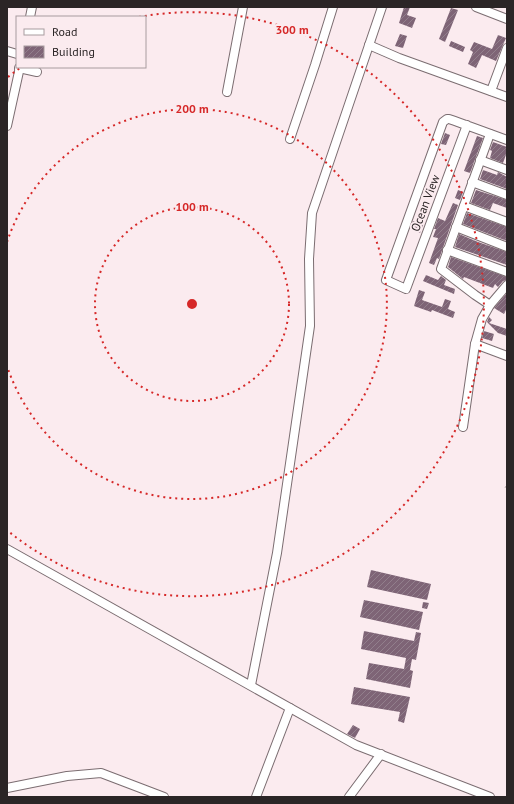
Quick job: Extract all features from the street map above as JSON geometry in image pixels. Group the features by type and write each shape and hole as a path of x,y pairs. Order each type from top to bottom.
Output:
{"street":[{"path":"227,92 243,7"},
{"path":"290,138 333,7"},
{"path":"251,686 277,553 310,326 312,213 382,7"},
{"path":"476,7 507,19"},
{"path":"369,45 399,58 507,97"},
{"path":"491,91 507,48"},
{"path":"7,126 19,68 37,72"},
{"name":"Ocean View","path":"447,119 467,125 406,289 385,279 440,130 443,122 447,119"},
{"path":"467,125 507,140"},
{"path":"490,134 440,268 490,305"},
{"path":"480,160 507,170"},
{"path":"472,182 507,195"},
{"path":"464,206 507,222"},
{"path":"456,227 507,247"},
{"path":"447,250 507,272"},
{"path":"463,427 475,344 482,319 490,305 507,285"},
{"path":"475,344 507,356"},
{"path":"7,549 356,744 490,797"},
{"path":"256,797 290,708"},
{"path":"349,797 381,754"},
{"path":"7,788 67,776 101,773 164,797"}],"path":[{"path":"505,488 507,483"}],"building":[{"path":"404,7 410,7 407,15 416,18 412,28 399,23"},
{"path":"451,8 458,10 445,42 439,39"},
{"path":"400,34 407,36 403,48 395,46"},
{"path":"498,35 506,38 496,61 482,55 476,68 468,64 473,52 470,50 474,42 492,49"},
{"path":"451,41 465,47 463,52 449,46"},
{"path":"445,133 450,135 446,145 441,144"},
{"path":"477,136 483,138 470,173 464,171"},
{"path":"493,142 507,147 507,152 503,163 490,158 492,151 490,150"},
{"path":"483,170 497,175 498,172 507,177 507,189 480,179"},
{"path":"458,190 463,192 460,200 455,198"},
{"path":"476,190 507,200 507,208 493,203 490,210 471,203"},
{"path":"453,203 458,205 439,259 437,258 434,265 429,263 438,238 433,237 436,229 434,229 438,218 445,221"},
{"path":"467,213 507,227 507,241 463,224"},
{"path":"413,221 423,225 420,233 410,228"},
{"path":"459,234 507,252 507,265 455,247"},
{"path":"451,257 507,277 507,280 503,281 498,287 495,284 493,288 464,277 463,279 448,267"},
{"path":"426,275 438,280 441,276 446,280 444,285 455,289 454,294 423,281"},
{"path":"419,290 425,292 422,300 442,307 445,299 451,301 448,309 455,312 453,318 432,310 431,312 414,306"},
{"path":"507,293 507,308 504,314 494,308"},
{"path":"489,317 492,320 489,323 507,329 507,336 498,333 487,322"},
{"path":"484,331 494,334 492,341 482,338"},
{"path":"371,570 431,584 427,600 367,587"},
{"path":"364,600 423,612 419,630 360,617"},
{"path":"423,602 429,603 427,609 422,608"},
{"path":"364,631 414,641 416,632 421,633 416,660 412,659 410,670 413,671 410,688 366,679 369,663 404,669 406,658 361,649"},
{"path":"354,687 410,697 404,723 398,721 400,712 351,704"},
{"path":"353,725 360,729 355,738 347,734"}]}
